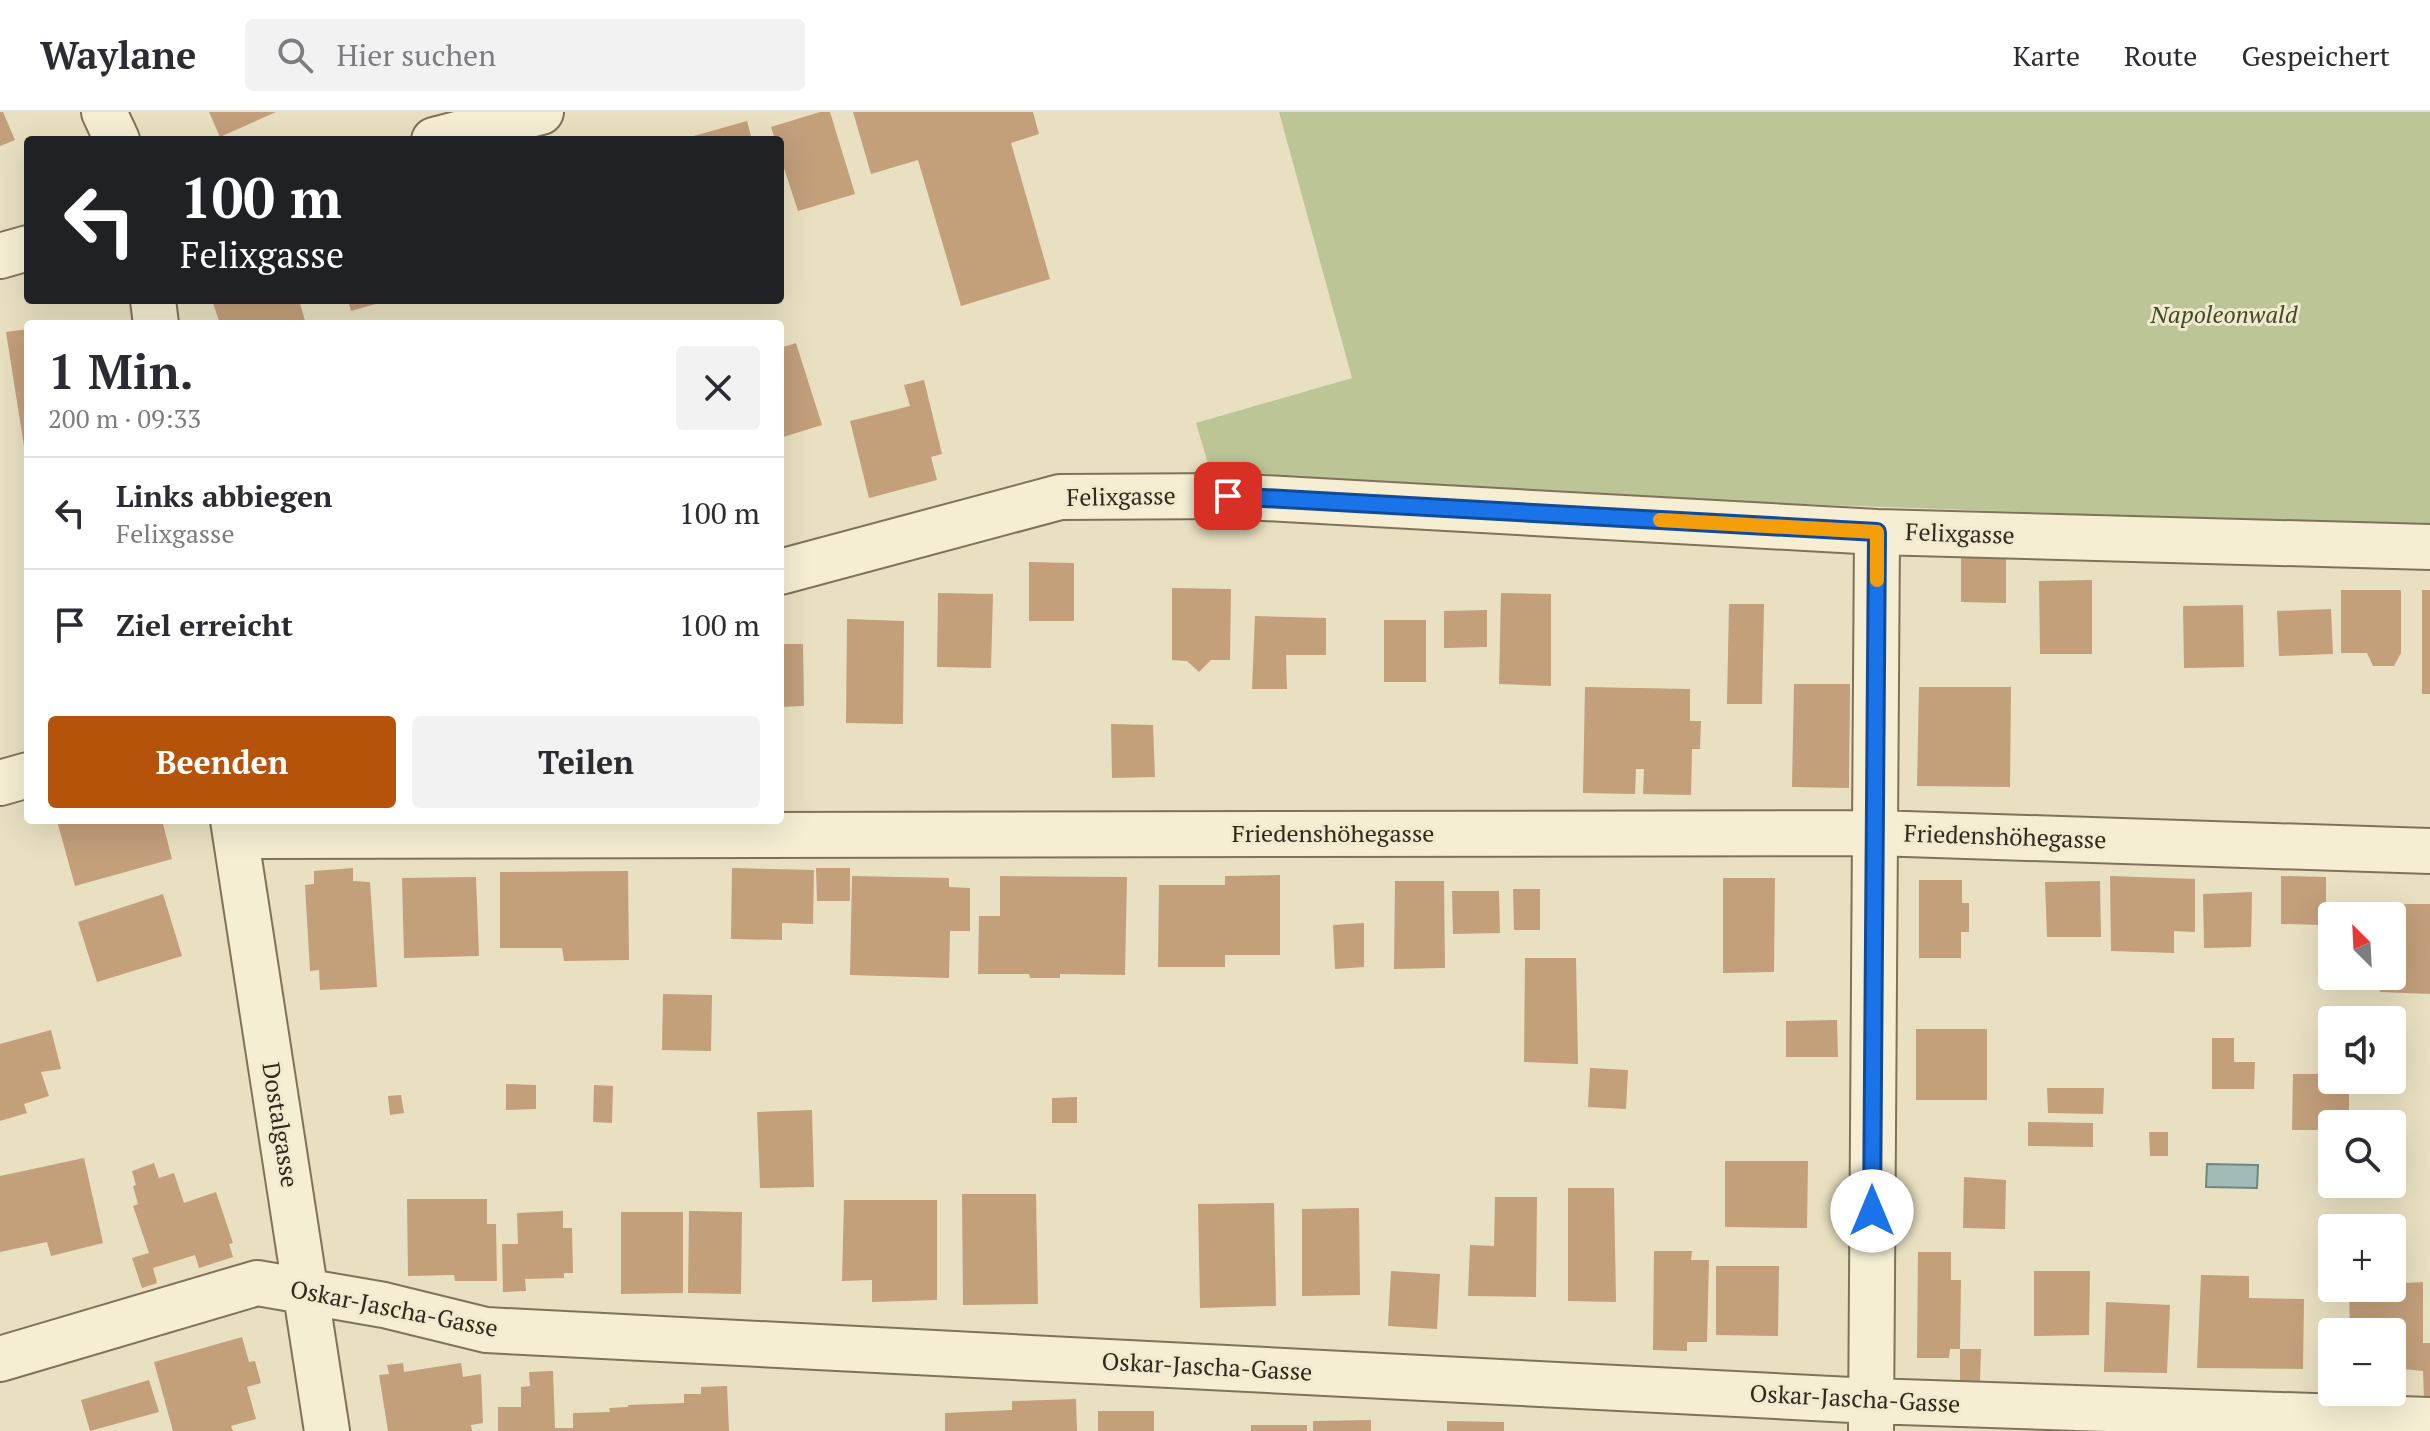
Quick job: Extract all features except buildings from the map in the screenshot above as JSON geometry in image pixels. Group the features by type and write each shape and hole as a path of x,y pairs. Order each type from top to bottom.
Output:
{"street":[{"path":"104,112 115,136"},
{"path":"449,136 541,112"},
{"path":"0,256 24,249"},
{"name":"Felixgasse","path":"784,571 1060,497 1228,496 1877,532 2430,547"},
{"path":"1871,1416 1877,532"},
{"path":"0,783 24,776"},
{"name":"Friedenshöhegasse","path":"235,828 1875,833 2430,851"},
{"name":"Dostalgasse","path":"235,828 327,1431"},
{"name":"Oskar-Jascha-Gasse","path":"0,1359 257,1283 384,1305 486,1330 1871,1416 2430,1420"}],"green space":[{"name":"Napoleonwald","path":"1279,112 2430,112 2430,526 1339,488 1217,479 1209,467 1196,423 1352,378"}],"water":[{"path":"2207,1164 2258,1165 2257,1188 2206,1187"}],"slow traffic":[{"path":"1660,520 1877,532 1877,580"}],"route":[{"path":"1228,496 1877,532 1872,1211"}]}
